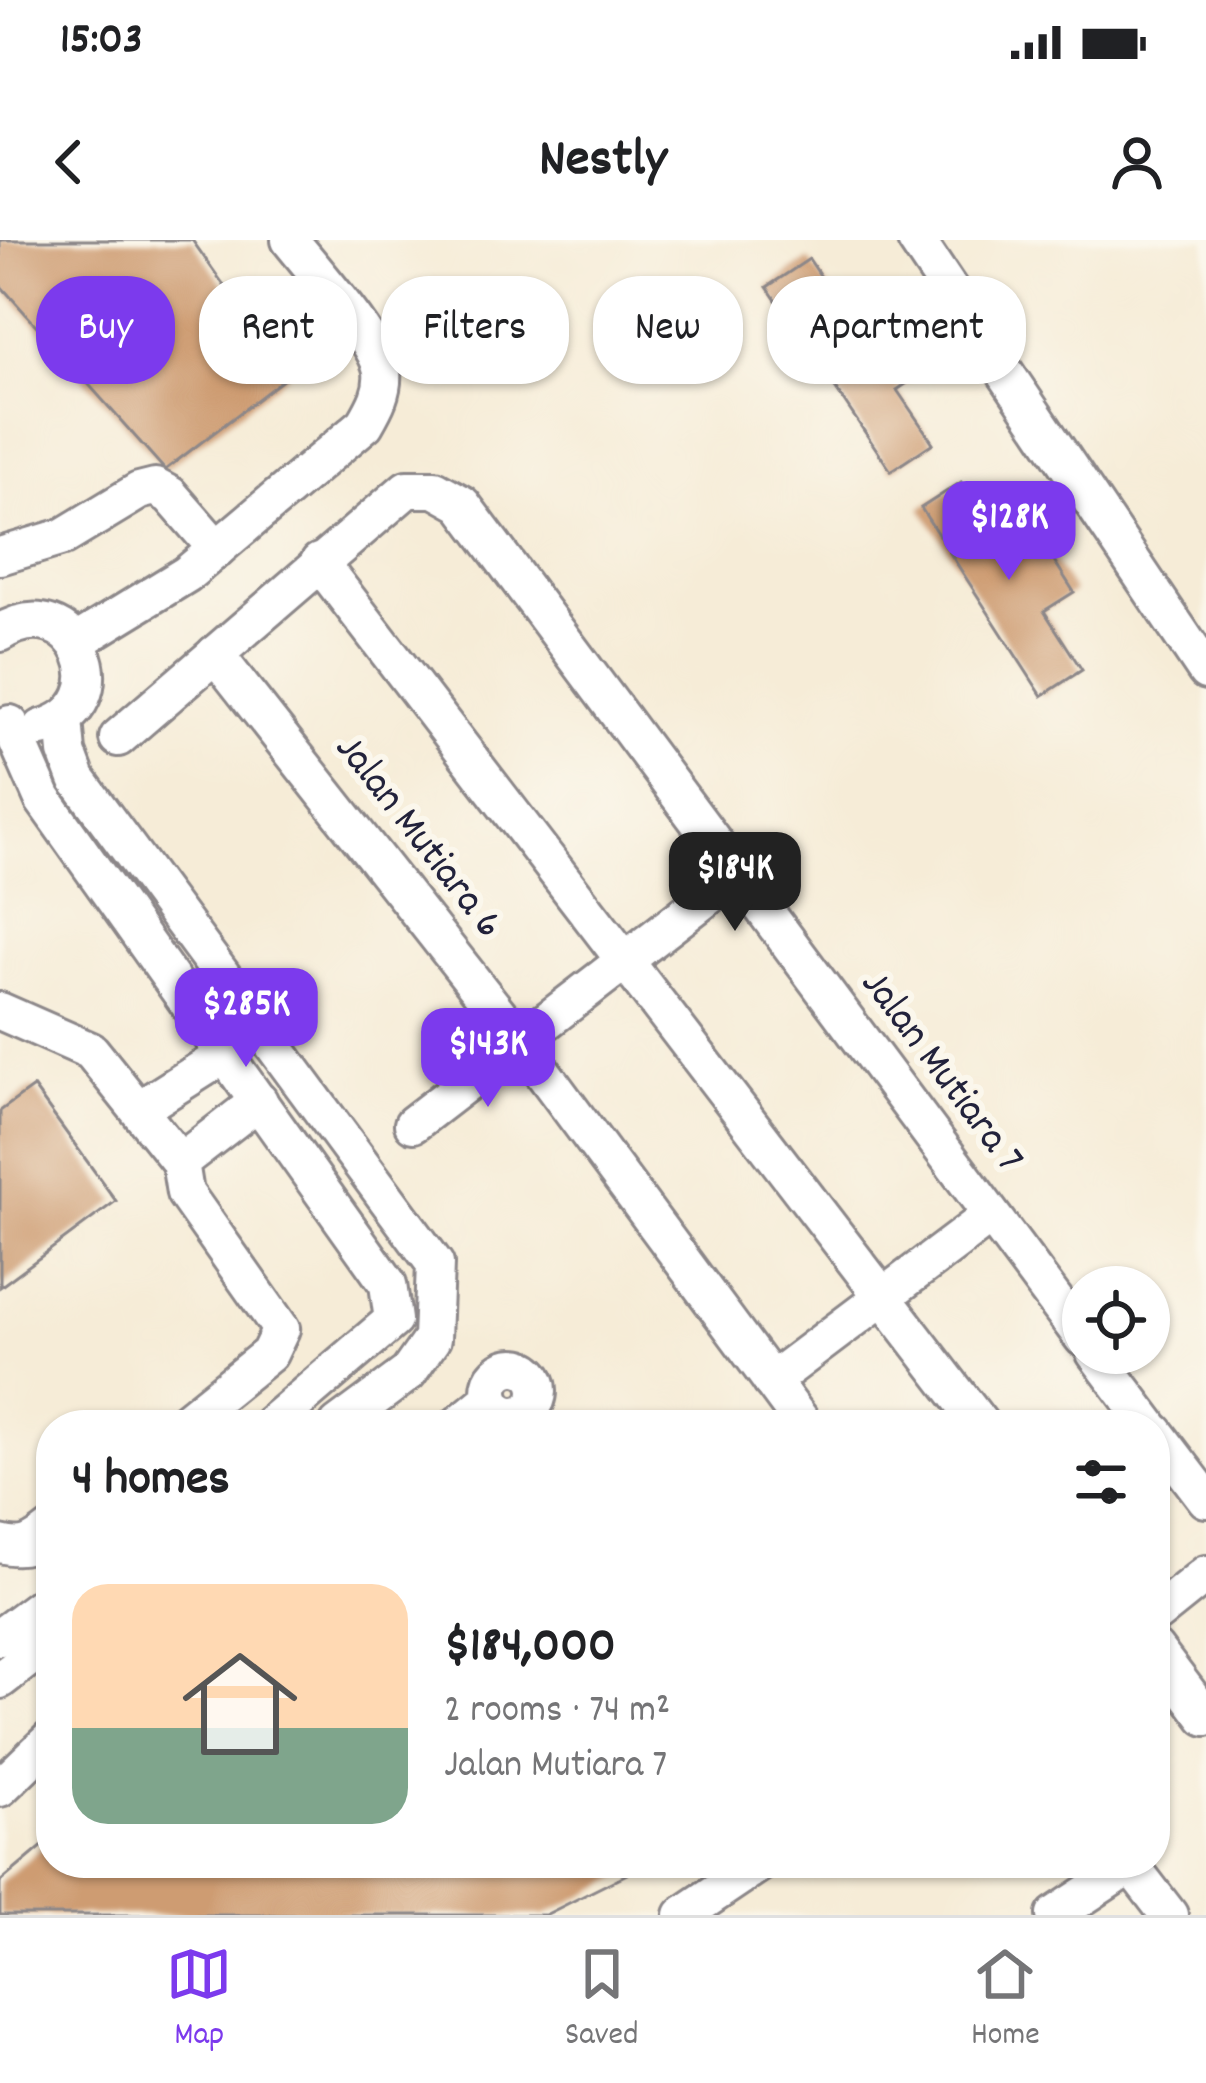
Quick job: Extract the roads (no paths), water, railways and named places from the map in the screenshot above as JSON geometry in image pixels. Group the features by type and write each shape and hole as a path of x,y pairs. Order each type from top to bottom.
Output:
{"street":[{"path":"76,642 187,574 365,424 382,387 382,368 372,346 290,240"},
{"path":"916,240 1206,671"},
{"path":"0,556 63,537 139,491 155,487 170,495 217,549"},
{"name":"Jalan Mutiara 7","path":"320,562 407,489 435,489 462,504 1062,1310"},
{"path":"118,738 320,562 969,1410"},
{"path":"0,633 12,625 47,622 76,642 87,675 76,708 64,720 28,729 5,720"},
{"name":"Jalan Mutiara 6","path":"215,654 519,1040 792,1410"},
{"path":"5,720 43,800 388,1284 393,1320 288,1410"},
{"path":"64,720 67,752 77,779 435,1264 432,1339 408,1373 358,1410"},
{"path":"413,1124 736,874"},
{"path":"0,1011 91,1051 180,1162 184,1193 281,1329 269,1354 200,1410"},
{"path":"141,1108 226,1054"},
{"path":"180,1162 259,1101"},
{"path":"771,1382 990,1216"},
{"path":"476,1410 491,1398 492,1381 499,1372 519,1367 536,1381 546,1410"},
{"path":"1111,1374 1138,1410"},
{"path":"1170,1452 1206,1499"},
{"path":"0,1544 20,1549 36,1542"},
{"path":"1170,1603 1206,1574"},
{"path":"0,1637 36,1610"},
{"path":"0,1681 36,1653"},
{"path":"1170,1669 1206,1717"},
{"path":"0,1788 36,1753"},
{"path":"683,1915 738,1878"},
{"path":"1055,1915 1109,1878"},
{"path":"1141,1878 1169,1915"}]}
